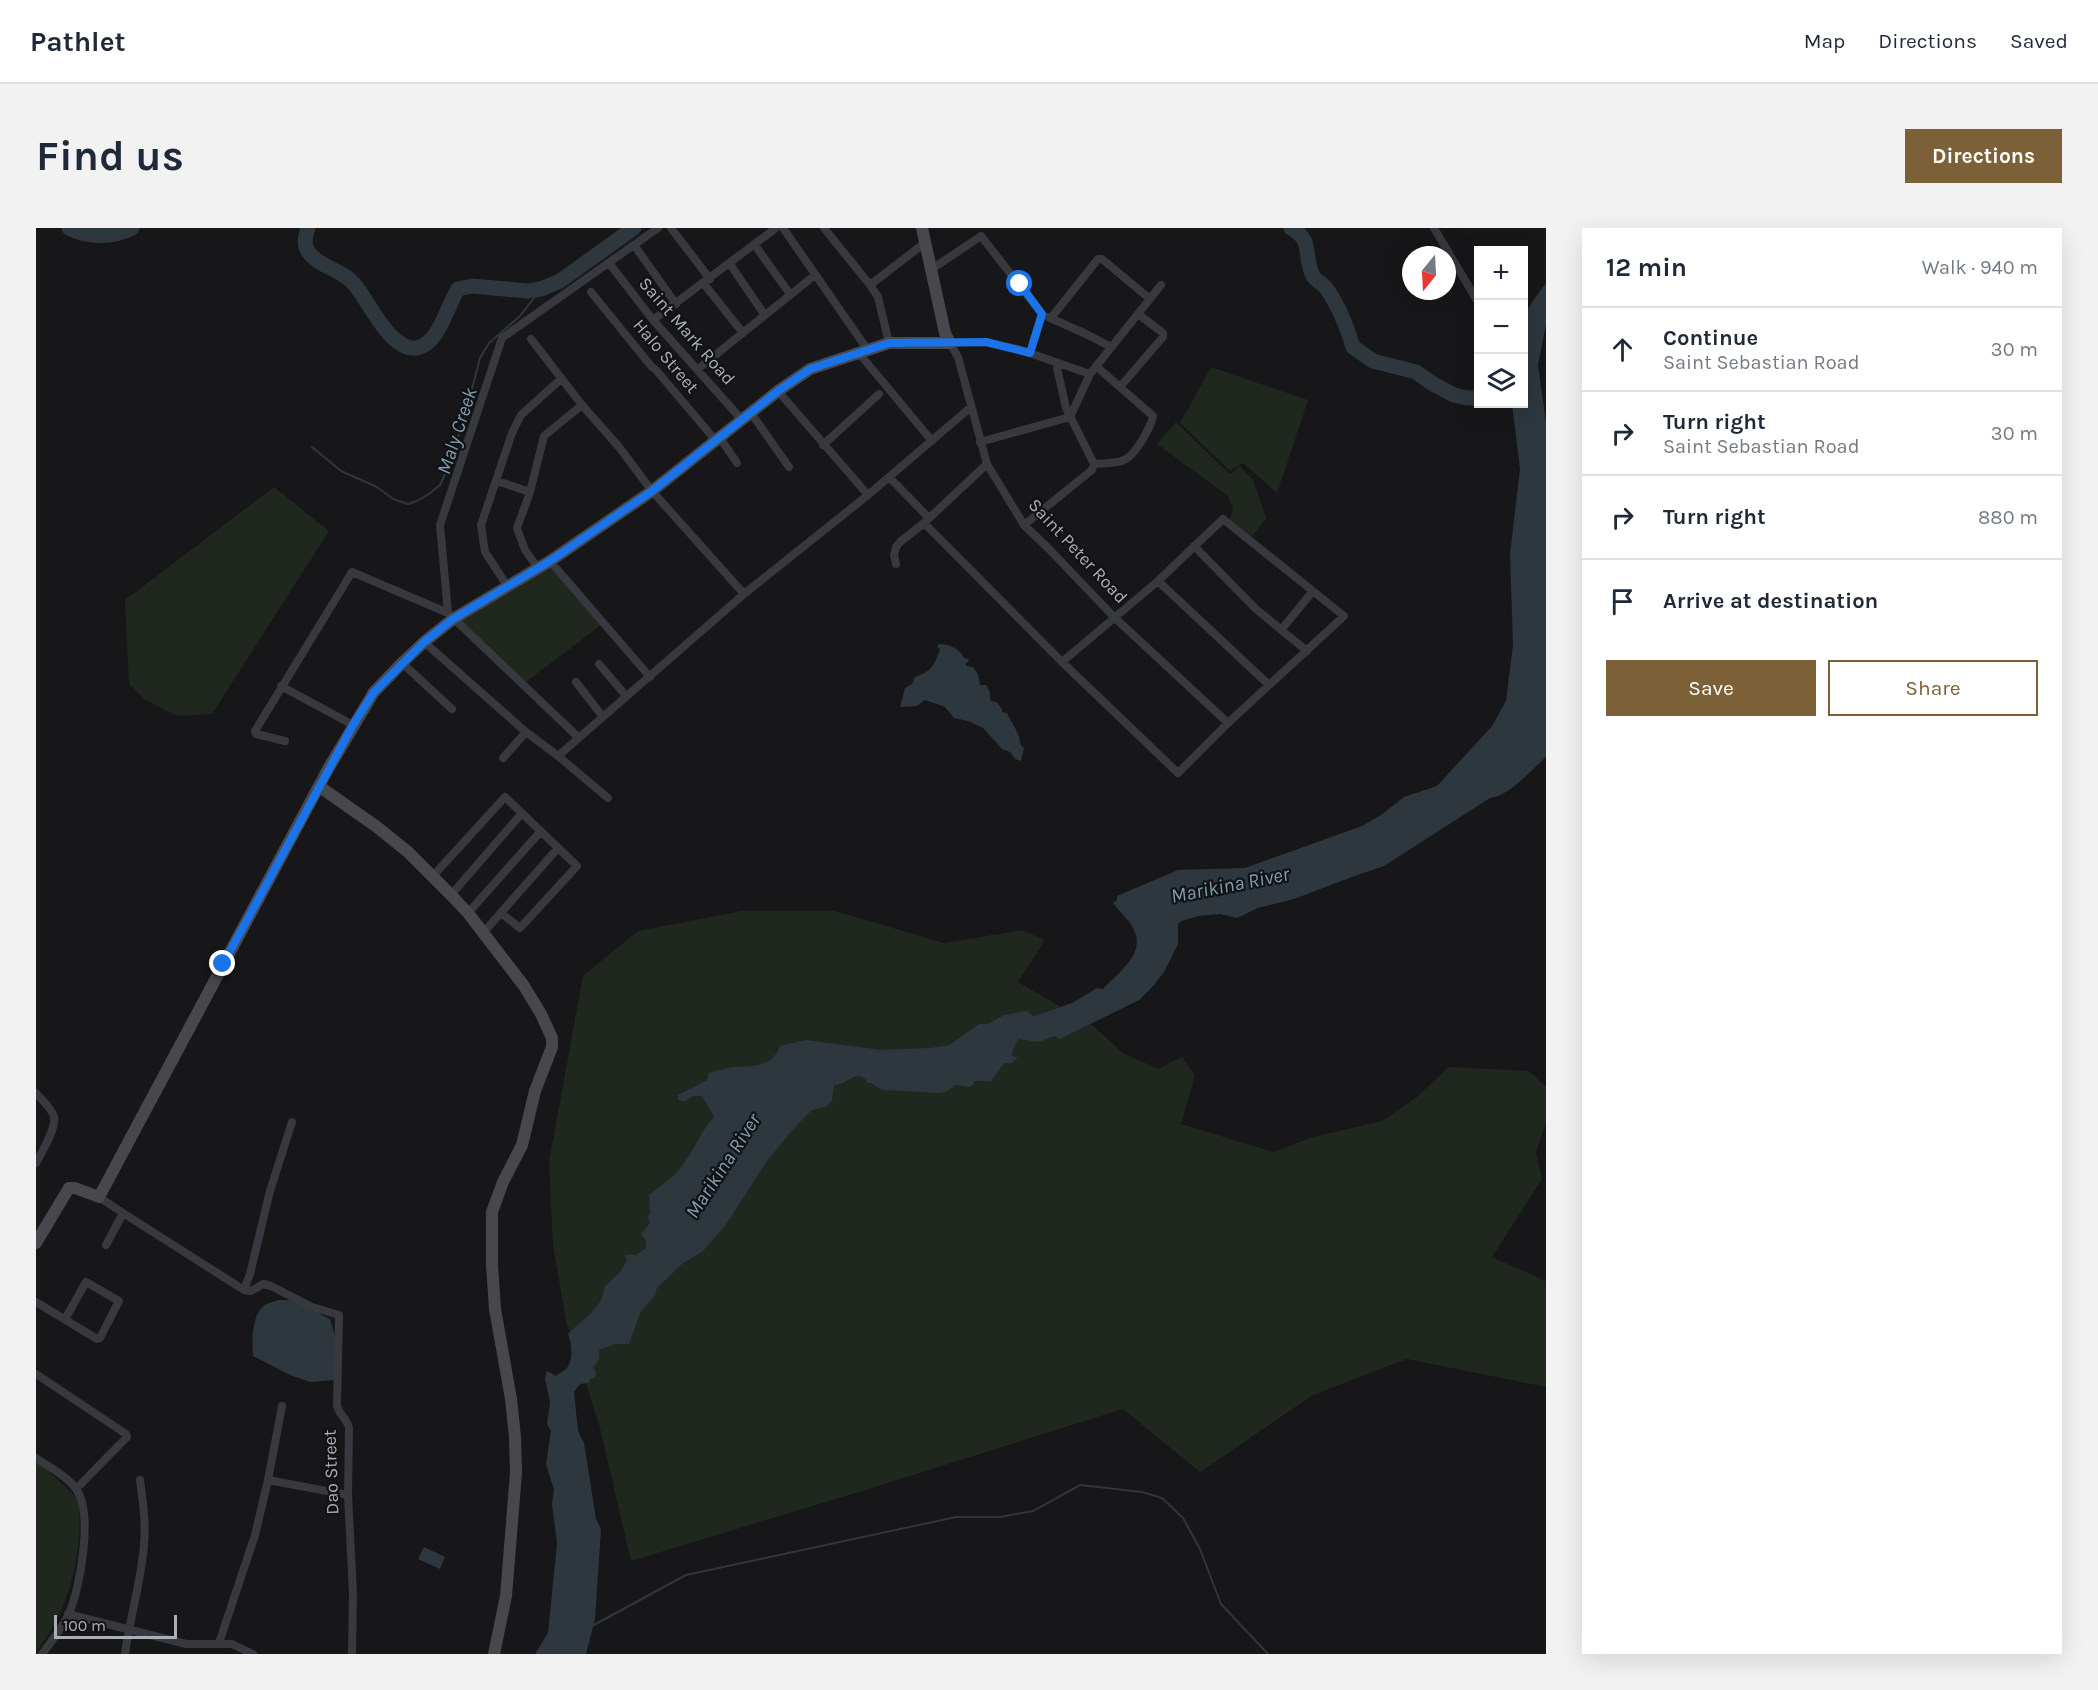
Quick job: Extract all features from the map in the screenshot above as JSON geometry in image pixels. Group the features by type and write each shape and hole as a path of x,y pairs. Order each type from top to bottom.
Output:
{"street":[{"path":"451,616 440,525 502,338 658,228"},
{"path":"671,228 743,333"},
{"path":"653,320 776,228"},
{"path":"783,228 863,350 932,441"},
{"path":"824,228 878,297 889,343"},
{"name":"Saint Peter Road","path":"922,228 945,333 958,357 987,464 1023,525 1114,617 1228,723"},
{"path":"1434,228 1478,300"},
{"path":"932,269 981,236 1047,316 1111,347"},
{"path":"870,285 926,242"},
{"path":"754,244 790,294"},
{"path":"634,245 676,304"},
{"path":"1030,353 1047,316 1098,259 1102,259 1150,299"},
{"name":"Saint Mark Road","path":"609,263 653,320 746,416 789,467"},
{"path":"730,264 764,314"},
{"path":"698,369 815,275"},
{"path":"980,442 1070,417 1090,374 1161,285"},
{"name":"Halo Street","path":"591,292 651,366 736,463"},
{"path":"1120,387 1163,337 1163,333 1138,314"},
{"path":"531,339 652,491 744,594"},
{"path":"99,1197 353,725 374,692 451,616 508,587 550,561 652,491 778,391 810,369 889,343 986,342 1030,353 1090,374"},
{"path":"1023,525 1092,470 1094,464 1070,417 1056,363"},
{"path":"1094,464 1126,460 1137,447 1153,416 1096,366"},
{"path":"508,587 485,552 482,525 512,433 521,416 561,379"},
{"path":"778,391 868,495"},
{"path":"823,445 879,394"},
{"path":"538,568 525,550 517,528 530,492 544,436 582,405"},
{"path":"558,756 744,594 868,495 971,407"},
{"path":"897,564 894,555 896,547 987,464"},
{"path":"889,477 926,521 1062,662 1178,772 1344,616 1223,519 1158,581 1062,662"},
{"path":"497,481 530,492"},
{"path":"1194,546 1256,609 1307,651"},
{"path":"550,561 650,677"},
{"path":"285,741 255,733 281,686 352,572 451,616 579,738"},
{"path":"1158,581 1269,685"},
{"path":"1281,630 1312,591"},
{"path":"424,642 526,732 608,798"},
{"path":"402,663 452,709"},
{"path":"599,664 626,696"},
{"path":"576,682 603,717"},
{"path":"281,686 353,725"},
{"path":"503,758 526,732"},
{"path":"320,787 408,852 451,895 524,986 552,1038 552,1047 535,1091 522,1145 503,1182 492,1212 495,1309 511,1399 516,1473 506,1596 494,1654"},
{"path":"432,877 505,797 577,866 520,928 501,913"},
{"path":"451,895 522,813"},
{"path":"468,914 541,831"},
{"path":"483,933 558,848"},
{"path":"36,1093 54,1120 46,1144 36,1163"},
{"path":"36,1243 69,1188 75,1188 99,1197 247,1290 270,1191 292,1122"},
{"path":"106,1245 123,1213"},
{"path":"36,1302 94,1338 99,1338 119,1301 86,1282 65,1319"},
{"name":"Dao Street","path":"247,1290 263,1284 312,1307 339,1315 337,1405 349,1428 348,1495 353,1593 352,1654"},
{"path":"36,1374 122,1430 127,1437 76,1489"},
{"path":"219,1642 255,1535 282,1406"},
{"path":"36,1458 76,1489 84,1511 85,1530 77,1585 68,1614 42,1654"},
{"path":"125,1654 141,1572 144,1543 140,1480"},
{"path":"268,1480 348,1495"},
{"path":"68,1614 186,1644 219,1642 232,1644 254,1654"}],"shaded area":[{"path":"1211,367 1308,400 1277,493 1243,463 1230,471 1180,423"},
{"path":"1176,422 1230,474 1240,466 1253,480 1266,518 1251,538 1229,523 1233,509 1228,496 1157,444"},
{"path":"274,487 329,531 212,714 177,716 144,699 129,684 125,600"},
{"path":"551,566 601,625 522,685 455,625"},
{"path":"742,911 835,911 944,943 1023,930 1045,940 1018,982 1091,1024 1123,1053 1158,1069 1182,1057 1195,1075 1181,1124 1274,1152 1313,1137 1382,1121 1417,1097 1449,1067 1529,1071 1546,1087 1546,1124 1536,1152 1542,1179 1492,1257 1546,1281 1546,1387 1407,1359 1313,1395 1200,1472 1123,1409 631,1561 600,1428 566,1321 553,1245 549,1162 583,976 638,931"},
{"path":"36,1459 79,1500 80,1520 76,1560 66,1599 48,1636 36,1652"}],"water":[{"name":"Marikina River","path":"1546,283 1546,325 1538,365 1546,422 1546,757 1513,787 1490,798 1384,866 1294,899 1258,908 1237,918 1220,914 1181,921 1178,924 1178,944 1164,972 1139,1000 1060,1039 1055,1036 1038,1042 1018,1039 1011,1055 1018,1058 1011,1063 1004,1063 991,1081 975,1081 971,1087 955,1085 940,1093 882,1090 861,1077 834,1085 832,1101 825,1107 812,1110 796,1126 767,1161 725,1226 703,1251 682,1264 657,1288 655,1296 641,1311 629,1344 615,1344 599,1350 599,1360 593,1367 596,1372 595,1378 591,1378 588,1383 580,1384 574,1392 578,1431 584,1443 596,1519 601,1529 595,1619 586,1654 535,1654 548,1633 557,1543 552,1504 554,1490 546,1464 551,1431 547,1424 550,1402 545,1379 547,1371 556,1376 568,1367 571,1353 568,1334 596,1307 604,1287 621,1271 627,1260 625,1255 636,1255 646,1248 646,1241 641,1234 650,1223 647,1217 650,1214 649,1195 679,1170 714,1117 702,1096 693,1096 685,1101 678,1100 678,1095 707,1080 709,1073 726,1068 765,1063 776,1054 780,1046 806,1040 881,1050 949,1045 979,1024 988,1024 1004,1015 1027,1011 1033,1016 1038,1015 1072,1003 1097,988 1103,989 1128,963 1136,947 1137,939 1132,926 1113,903 1117,900 1117,896 1178,870 1245,868 1362,826 1404,797 1437,786 1492,726 1506,701 1513,645 1510,554 1520,469 1512,408 1528,408 1528,309"},
{"path":"939,644 954,648 968,659 966,666 973,667 978,674 980,685 986,685 991,701 997,702 1002,712 1007,713 1017,732 1020,744 1024,748 1021,761 1002,749 983,728 954,718 945,707 925,700 917,706 900,707 905,688 912,684 915,677 929,670 940,650 937,646"},
{"path":"278,1300 292,1300 330,1319 335,1336 334,1380 310,1382 290,1375 253,1356 253,1329 257,1315 265,1305"},
{"path":"424,1547 445,1557 440,1569 418,1559"}],"waterway":[{"path":"69,228 84,234 100,236 117,234 132,228"},
{"path":"308,228 305,238 310,254 350,280 398,342 407,347 417,348 425,345 437,332 458,289 472,286 528,291 541,289 560,281 634,228"},
{"path":"1291,228 1303,238 1313,276 1326,288 1335,302 1353,347 1373,361 1416,372 1454,395 1474,398"},
{"name":"Maly Creek","path":"312,447 341,471 377,487 393,499 408,504 429,494 440,485 447,470 465,416 480,358 489,343 520,316 541,289"},
{"path":"592,1626 686,1575 956,1517 1000,1517 1033,1511 1080,1485 1142,1492 1162,1498 1183,1518 1200,1549 1221,1604 1268,1654"}],"route":[{"path":"223,964 353,725 374,692 424,642 453,619 550,561 652,491 778,391 810,369 889,343 986,342 1030,353 1042,314 1020,284"}]}
